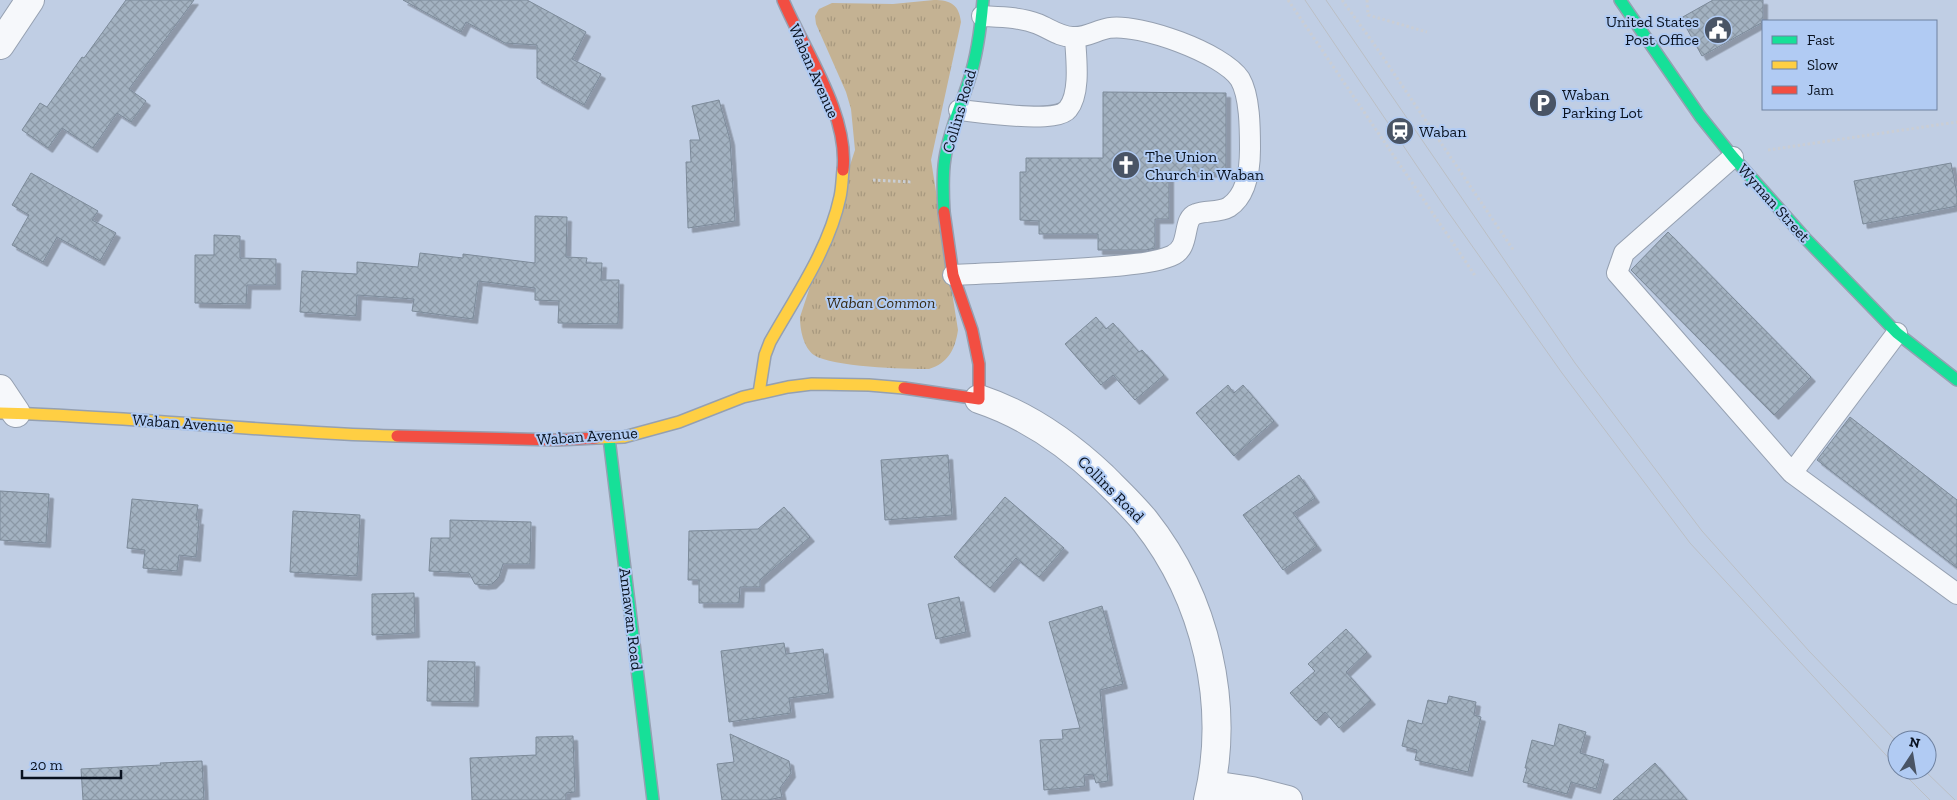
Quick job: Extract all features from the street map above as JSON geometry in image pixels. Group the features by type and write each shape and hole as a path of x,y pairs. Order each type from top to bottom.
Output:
{"street":[{"path":"0,45 30,0"},
{"name":"Waban Avenue","path":"0,389 8,413 77,415 334,434 557,440 624,437 655,430 743,397 759,393 765,355 770,342 809,274 832,223 840,198 844,164 842,136 830,100 783,0"},
{"name":"Wyman Street","path":"1620,0 1700,116 1805,238 1897,332 1957,380"},
{"name":"Collins Road","path":"979,399 979,364 975,341 953,274 944,216 943,184 949,138 970,78 982,8"},
{"name":"Collins Road","path":"759,393 812,384 839,384 926,390 979,399 1031,421 1075,453 1132,505 1160,542 1194,607 1213,676 1216,698 1218,741 1210,792"},
{"name":"Annawan Road","path":"609,438 653,800"},
{"path":"1210,792 1252,791 1288,800"}],"lane":[{"path":"953,274 1096,268 1151,262 1172,256 1181,249 1189,218 1195,214 1228,207 1238,198 1250,168 1250,132 1246,92 1239,78 1225,64 1193,47 1166,37 1133,30 1110,28 1075,38 982,8"},
{"path":"959,110 1048,117 1063,114 1070,108 1074,94 1077,68 1075,38"},
{"path":"1733,156 1624,253 1617,273 1792,473 1957,594"},
{"path":"1792,473 1897,332"}],"path":[{"path":"1288,0 1476,277"},
{"path":"1342,0 1514,251"},
{"path":"1367,0 1368,15 1427,32"},
{"path":"1768,150 1957,122"},
{"path":"872,180 916,182"}],"green space":[{"name":"Waban Common","path":"934,0 949,2 953,5 958,11 961,22 931,160 958,330 955,344 946,359 929,369 852,365 823,359 810,352 807,347 800,317 855,150 851,109 846,92 816,24 815,16 819,9 832,3 893,4"}],"building":[{"path":"126,0 194,0 129,89 146,101 131,122 117,113 93,148 62,128 48,148 22,130 40,103 47,107 82,57 84,58"},
{"path":"403,0 527,0 586,32 572,59 601,74 584,105 537,78 537,45 505,43 466,22 461,32"},
{"name":"United States Post Office","path":"1713,0 1763,0 1762,23 1702,56 1681,18"},
{"name":"The Union Church in Waban","path":"1103,92 1226,93 1226,173 1169,172 1169,219 1155,219 1155,248 1146,250 1098,250 1098,234 1039,234 1039,221 1020,220 1020,172 1026,172 1026,158 1103,158"},
{"path":"719,100 730,140 735,221 688,228 686,162 691,162 690,140 700,140 692,106"},
{"path":"1951,163 1957,194 1957,206 1863,224 1854,181"},
{"path":"31,173 98,211 92,220 116,233 100,261 57,237 43,262 12,245 29,215 12,205"},
{"path":"535,216 567,217 566,257 587,258 586,263 602,263 601,280 619,280 618,324 558,323 559,301 535,300 535,288 478,281 473,319 412,311 414,299 357,295 356,316 300,312 302,271 357,274 357,262 418,267 420,253 463,258 463,254 535,263"},
{"path":"1668,232 1811,377 1774,415 1631,270"},
{"path":"214,235 240,236 240,258 276,259 276,285 247,285 246,304 195,303 195,255 214,255"},
{"path":"1096,317 1106,329 1113,323 1139,352 1142,350 1164,375 1135,400 1113,375 1101,385 1065,344"},
{"path":"1228,385 1234,393 1243,385 1274,421 1234,456 1196,413"},
{"path":"1850,417 1957,500 1957,568 1817,460"},
{"path":"948,455 952,515 885,520 881,460"},
{"path":"1299,475 1315,498 1293,513 1317,546 1283,570 1243,515"},
{"path":"0,491 49,494 46,543 0,540"},
{"path":"1005,497 1064,548 1039,577 1016,558 990,588 954,557"},
{"path":"132,499 198,505 196,520 199,520 196,557 179,555 177,571 143,568 145,550 127,548"},
{"path":"784,507 810,537 760,580 760,587 740,587 739,603 699,603 699,580 688,580 689,531 758,529"},
{"path":"293,511 360,515 357,576 290,572"},
{"path":"450,520 531,522 530,564 503,564 499,577 492,584 484,585 475,584 469,573 429,571 431,538 450,538"},
{"path":"414,593 415,633 372,635 372,594"},
{"path":"959,597 966,632 936,639 928,604"},
{"path":"1102,606 1123,684 1100,690 1108,781 1096,783 1093,774 1084,775 1085,786 1044,790 1040,740 1063,739 1062,730 1080,728 1049,622"},
{"path":"1346,629 1367,652 1346,672 1371,700 1339,728 1325,712 1316,721 1290,693 1315,671 1308,664"},
{"path":"784,643 786,654 823,649 829,693 789,698 791,713 729,722 721,651"},
{"path":"428,661 475,662 474,702 427,701"},
{"path":"1449,696 1476,702 1474,715 1481,717 1468,772 1415,760 1417,750 1402,746 1408,720 1422,724 1428,700 1447,704"},
{"path":"1559,724 1586,732 1580,753 1604,760 1596,789 1571,782 1567,794 1523,782 1532,740 1554,746"},
{"path":"730,734 789,761 791,773 780,788 782,797 768,800 722,800 717,764 734,762"},
{"path":"573,736 575,792 566,793 566,800 472,800 470,758 536,755 536,737"},
{"path":"202,761 204,800 83,800 81,769"},
{"path":"1655,763 1687,800 1613,800"}],"tram line":[{"path":"1305,0 1446,209 1562,373 1690,543 1887,756"},
{"path":"1326,0 1575,363 1702,531 1809,651 1887,732"},
{"path":"1910,780 1930,800"},
{"path":"1934,780 1955,800"}],"traffic: fast":[{"path":"944,212 943,178 945,158 952,128 972,71 980,30 983,0"},
{"path":"1620,0 1700,116 1733,157 1805,238 1897,333 1957,380"},
{"path":"609,438 653,800"}],"traffic: slow":[{"path":"759,393 765,355 770,342 811,272 828,235 840,197 843,170"},
{"path":"596,438 624,437 679,422 743,397 788,387 812,384 904,388"},
{"path":"0,413 100,417 298,432 397,436"}],"traffic: jam":[{"path":"783,0 832,105 843,149 843,170"},
{"path":"904,388 979,399 979,364 972,330 953,275 944,212"},
{"path":"397,436 557,440 596,438"}],"place":[{"name":"United States Post Office","path":"1718,30"},
{"name":"Waban Parking Lot","path":"1543,103"},
{"name":"Waban","path":"1400,131"},
{"name":"The Union Church in Waban","path":"1126,165"}]}
